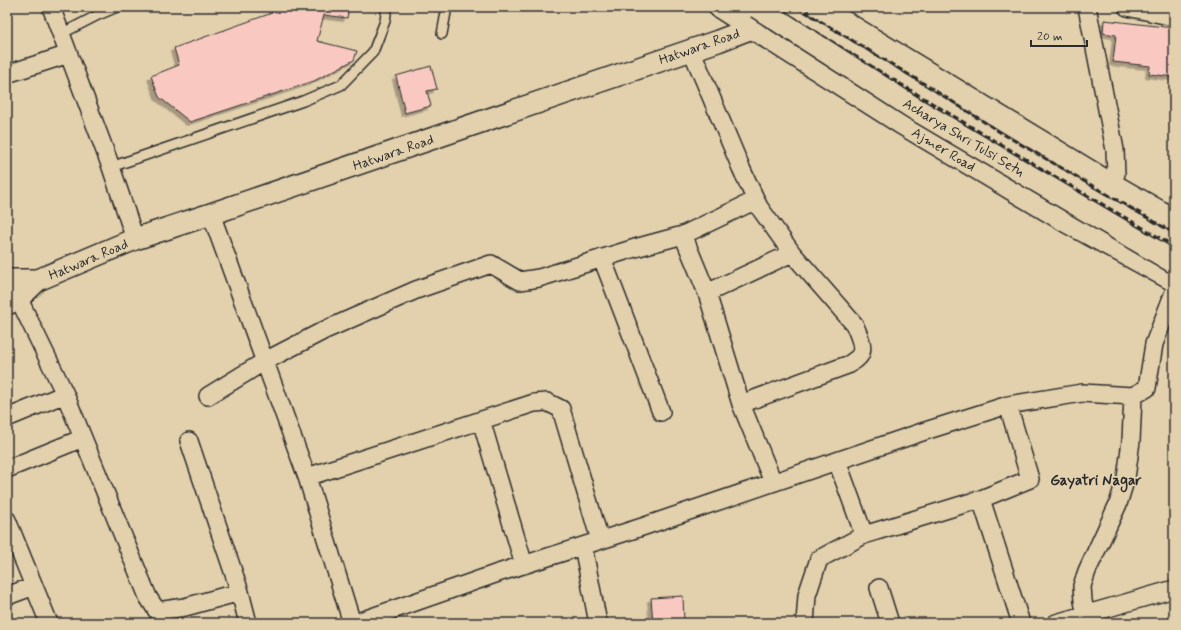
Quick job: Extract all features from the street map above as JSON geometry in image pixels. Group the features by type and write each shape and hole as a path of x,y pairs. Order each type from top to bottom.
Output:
{"highway":[{"name":"Ajmer Road","path":"720,7 755,17 900,122 1066,221 1174,280"},
{"path":"819,7 1097,176 1174,220"},
{"path":"839,7 1071,150 1174,208"},
{"name":"Acharya Shri Tulsi Setu","path":"755,17 912,107 1174,262"}],"street":[{"path":"51,7 111,167 135,239"},
{"name":"Hatwara Road","path":"9,280 38,280 135,239 691,49 773,7"},
{"path":"1127,7 1174,17"},
{"path":"1092,9 1115,150 1116,174"},
{"path":"691,49 759,207 792,253 854,324 860,337 862,349 861,354 850,364 741,404"},
{"path":"7,74 68,54"},
{"path":"208,396 265,361 325,330 416,290 491,264 520,281 539,278 683,235 756,200"},
{"path":"210,214 307,478 354,623 524,565 1008,405 1082,393 1133,396 1147,388 1154,344 1174,292"},
{"path":"683,235 707,293 741,404 773,482"},
{"path":"707,293 792,253"},
{"path":"602,258 661,412"},
{"path":"9,280 13,301 65,394 148,597 157,611 185,607 240,592"},
{"path":"13,301 38,280"},
{"path":"7,418 65,394"},
{"path":"1092,616 1083,601 1082,586 1087,571 1118,504 1126,478 1131,441 1133,396"},
{"path":"307,478 534,403 548,402 561,409 600,540"},
{"path":"805,623 807,595 819,559 864,534 981,499 1030,479 1008,405"},
{"path":"481,420 524,565"},
{"path":"7,468 83,438"},
{"path":"189,441 240,592 248,623"},
{"path":"837,461 864,534"},
{"path":"981,499 1020,623"},
{"path":"7,520 49,623"},
{"path":"583,546 598,623"},
{"path":"7,596 34,586"},
{"path":"879,588 890,623"},
{"path":"1056,623 1092,616 1174,589"}],"lane":[{"path":"61,34 117,7"},
{"path":"111,167 303,101 341,85 373,52 385,21 386,7"},
{"path":"442,34 447,7"}],"building":[{"path":"271,7 349,7 347,18 324,15 317,41 357,51 354,60 314,81 190,122 159,97 151,76 179,65 174,48 272,13"},
{"path":"1104,20 1174,28 1174,77 1149,74 1150,66 1113,62 1116,35 1103,33"},
{"path":"431,66 437,89 427,91 431,106 405,113 396,76"},
{"path":"683,596 684,623 653,623 651,598"}],"railway":[{"path":"777,7 924,99 1174,246"},
{"path":"797,7 931,88 1003,134 1174,233"}],"district":[{"name":"Gayatri Nagar","path":"1096,480"}]}
